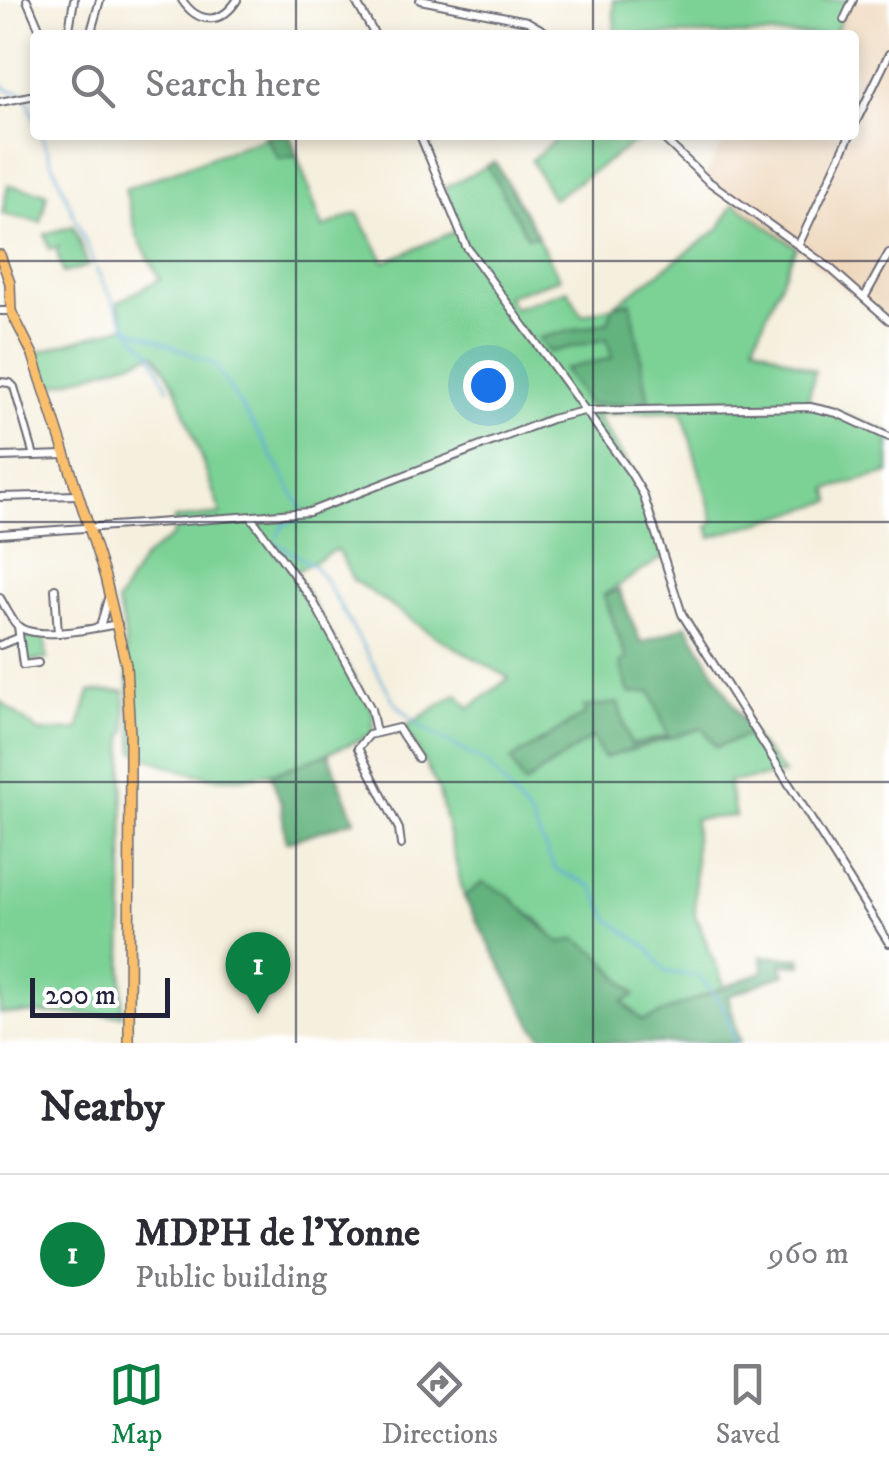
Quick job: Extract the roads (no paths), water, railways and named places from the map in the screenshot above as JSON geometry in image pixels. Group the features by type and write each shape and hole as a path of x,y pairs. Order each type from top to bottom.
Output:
{"main road":[{"path":"0,255 10,284 5,311 33,355 110,594 126,665 130,742 129,1043"}],"street":[{"path":"27,0 40,30"},
{"path":"69,30 74,0"},
{"path":"91,30 100,0"},
{"path":"182,0 190,12 206,19 224,16 237,0"},
{"path":"355,0 373,30"},
{"path":"420,0 528,21 543,30"},
{"path":"844,20 853,0"},
{"path":"859,116 889,54"},
{"path":"0,102 29,96"},
{"path":"422,140 460,232 495,288 643,494 682,614 889,943"},
{"path":"665,140 708,182 798,244 889,320"},
{"path":"798,244 848,140"},
{"path":"864,298 889,253"},
{"path":"0,382 14,387 34,456"},
{"path":"0,534 322,509 551,419 584,411 810,407 837,413 889,438"},
{"path":"0,457 65,455"},
{"path":"0,498 78,495"},
{"path":"251,517 313,601 371,709 376,732"},
{"path":"55,590 58,633"},
{"path":"100,627 110,594"},
{"path":"0,598 18,626 26,631 58,633 118,624"},
{"path":"18,626 23,665 38,663"},
{"path":"0,644 18,638"},
{"path":"401,845 399,829 360,757 360,744 376,732 398,728 418,758"}],"waterway":[{"path":"0,83 8,90 25,93 30,106"},
{"path":"43,140 94,264"},
{"path":"96,269 128,329 151,353 168,388"},
{"path":"127,327 214,364 302,509"},
{"path":"277,537 284,524 305,517"},
{"path":"275,542 314,566 326,581 395,703 424,729 487,763 531,818 555,869 592,886 610,920 649,949 666,972 699,976 723,1006 736,1043"}],"place":[{"name":"MDPH de l'Yonne","path":"258,1014"}]}
